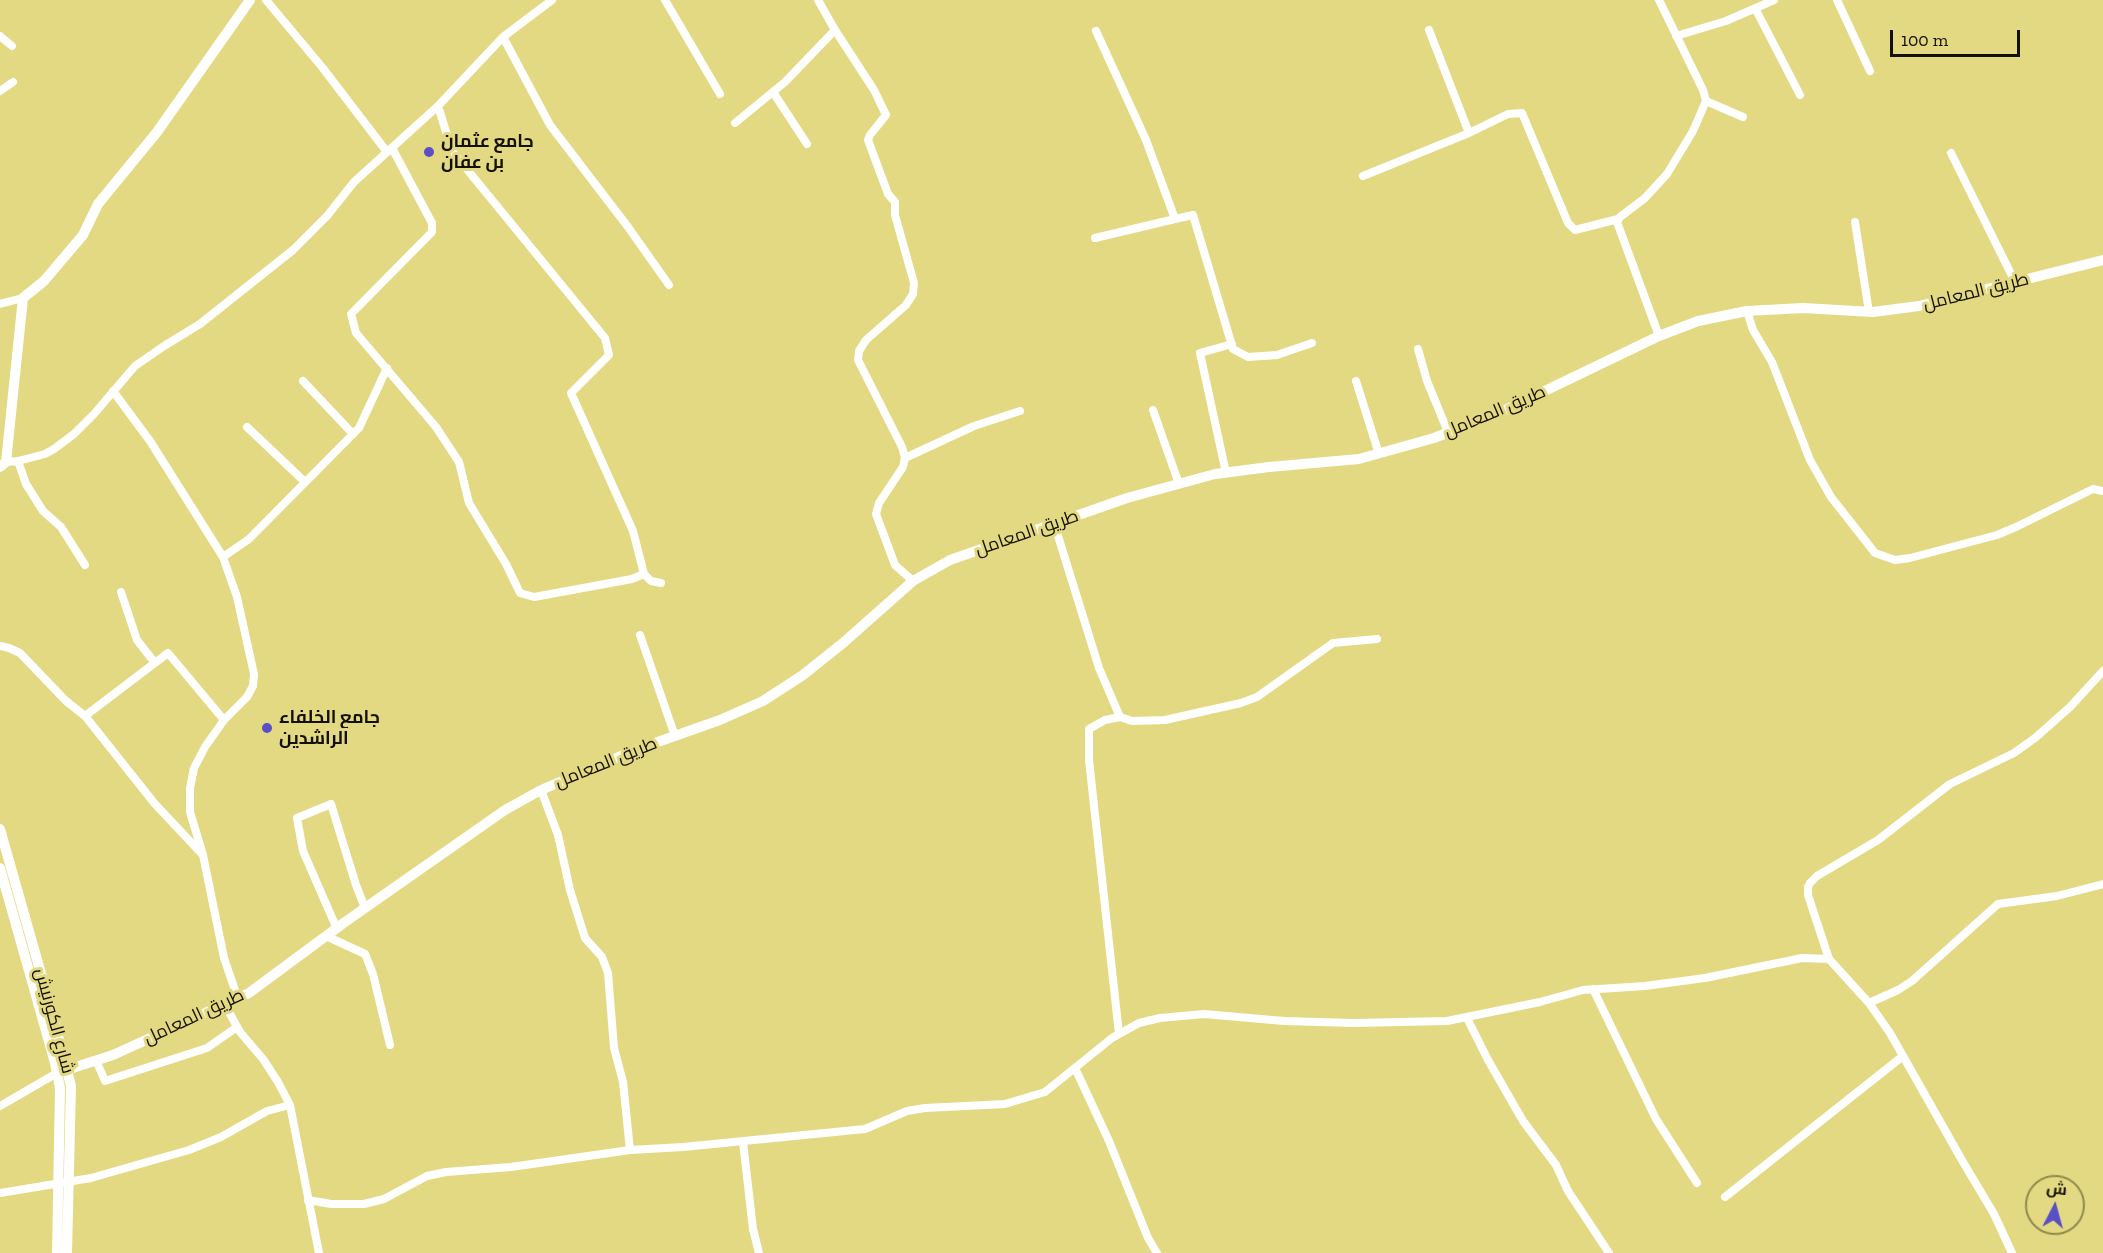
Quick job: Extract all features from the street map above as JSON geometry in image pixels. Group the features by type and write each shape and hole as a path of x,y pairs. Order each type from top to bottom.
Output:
{"main road":[{"path":"3,465 23,298 44,281 83,234 98,204 157,132 250,0"},
{"name":"طريق المعامل","path":"62,1072 96,1060 238,999 505,810 541,790 635,750 764,701 811,669 913,581 950,560 1127,498 1179,484 1269,466 1359,459 1448,432 1503,411 1659,336 1698,321 1747,311 1803,308 1869,312 1919,306 2103,260"},
{"name":"شارع الكورنيش","path":"0,830 62,1072"},
{"name":"شارع الكورنيش","path":"0,868 62,1072 71,1086 57,1253"},
{"name":"شارع الكورنيش","path":"64,1183 67,1253"}],"street":[{"path":"266,0 390,150 432,223 432,232 351,314 356,333 436,428 459,462 469,503 520,592 534,597 632,579 644,574"},
{"path":"3,465 45,454 74,434 135,366 200,324 293,250 327,216 354,182 438,106 503,37 552,0"},
{"path":"665,0 720,94"},
{"path":"818,0 874,90 886,115 868,140 888,194 895,202 895,215 912,272 914,294 906,305 866,340 859,351 858,360 902,447 905,458 903,467 879,503 876,514 895,565 913,581"},
{"path":"1363,176 1469,133 1508,114 1522,112 1568,223 1575,230 1618,219 1645,198 1667,174 1693,131 1706,101 1703,90 1659,0"},
{"path":"1676,36 1726,21 1774,0"},
{"path":"1837,0 1870,71"},
{"path":"1755,8 1800,95"},
{"path":"735,123 785,82 835,30"},
{"path":"1429,30 1469,133"},
{"path":"1096,31 1146,140 1174,219"},
{"path":"0,36 12,46"},
{"path":"503,37 550,125 669,285"},
{"path":"0,91 13,82"},
{"path":"773,92 807,144"},
{"path":"1706,101 1743,117"},
{"path":"438,106 452,151 605,338 609,355 571,393 633,531 644,574 651,581 661,583"},
{"path":"1951,153 2015,282"},
{"path":"1095,238 1193,215 1233,349 1248,357 1277,355 1312,343"},
{"path":"1618,219 1618,228 1659,336"},
{"path":"1855,222 1869,312"},
{"path":"0,304 23,298"},
{"path":"1747,311 1752,330 1772,362 1810,460 1831,497 1875,553 1895,560 1910,558 1996,535 2093,489 2103,491"},
{"path":"1226,473 1200,353 1232,345"},
{"path":"1418,349 1426,381 1448,432"},
{"path":"223,557 249,539 359,428 387,368"},
{"path":"303,381 352,434"},
{"path":"1356,381 1379,454"},
{"path":"113,391 150,441 223,557 237,597 254,674 253,686 247,697 224,720 205,747 194,768 190,788 190,812 203,855 224,958 238,999"},
{"path":"1154,410 1179,484"},
{"path":"905,458 974,426 1020,411"},
{"path":"247,427 306,482"},
{"path":"18,461 26,484 43,511 61,527 84,565"},
{"path":"1054,523 1100,668 1120,717"},
{"path":"121,592 137,640 155,663"},
{"path":"640,635 675,736"},
{"path":"1119,1034 1089,760 1089,729 1105,720 1120,717 1132,721 1165,720 1241,703 1257,697 1333,643 1377,639"},
{"path":"0,646 20,653 66,701 86,716 155,804 203,855"},
{"path":"86,716 168,653 224,720"},
{"path":"2012,1253 1994,1214 1890,1033 1869,1003 1829,958 1808,895 1810,883 1878,840 1950,784 2014,753 2030,742 2070,707 2103,671"},
{"path":"541,790 558,835 570,890 585,938 602,957 608,973 614,1048 624,1082 630,1150"},
{"path":"337,928 303,851 297,818 331,804 365,908"},
{"path":"1869,1003 1912,981 1998,904 2057,896 2103,884"},
{"path":"326,936 365,954 373,974 390,1045"},
{"path":"308,1200 331,1204 364,1204 384,1199 427,1176 446,1172 511,1167 630,1150 743,1142 865,1129 907,1111 1005,1104 1045,1092 1119,1034 1139,1023 1204,1014 1284,1021 1358,1023 1447,1021 1540,1002 1583,990 1645,986 1705,978 1802,958 1829,958"},
{"path":"1593,989 1656,1119 1697,1183"},
{"path":"225,1005 237,1027 263,1059 290,1105 319,1253"},
{"path":"1467,1018 1517,1111 1556,1165 1568,1191 1609,1253"},
{"path":"96,1060 105,1081 207,1048 237,1027"},
{"path":"1725,1197 1903,1056"},
{"path":"1075,1068 1109,1141 1148,1238 1157,1253"},
{"path":"0,1106 62,1072"},
{"path":"0,1193 64,1183 189,1150 221,1137 267,1111 290,1105"},
{"path":"743,1142 753,1229 759,1253"}],"place":[{"name":"جامع عثمان بن عفان","path":"429,152"},
{"name":"جامع الخلفاء الراشدين","path":"267,728"}]}
